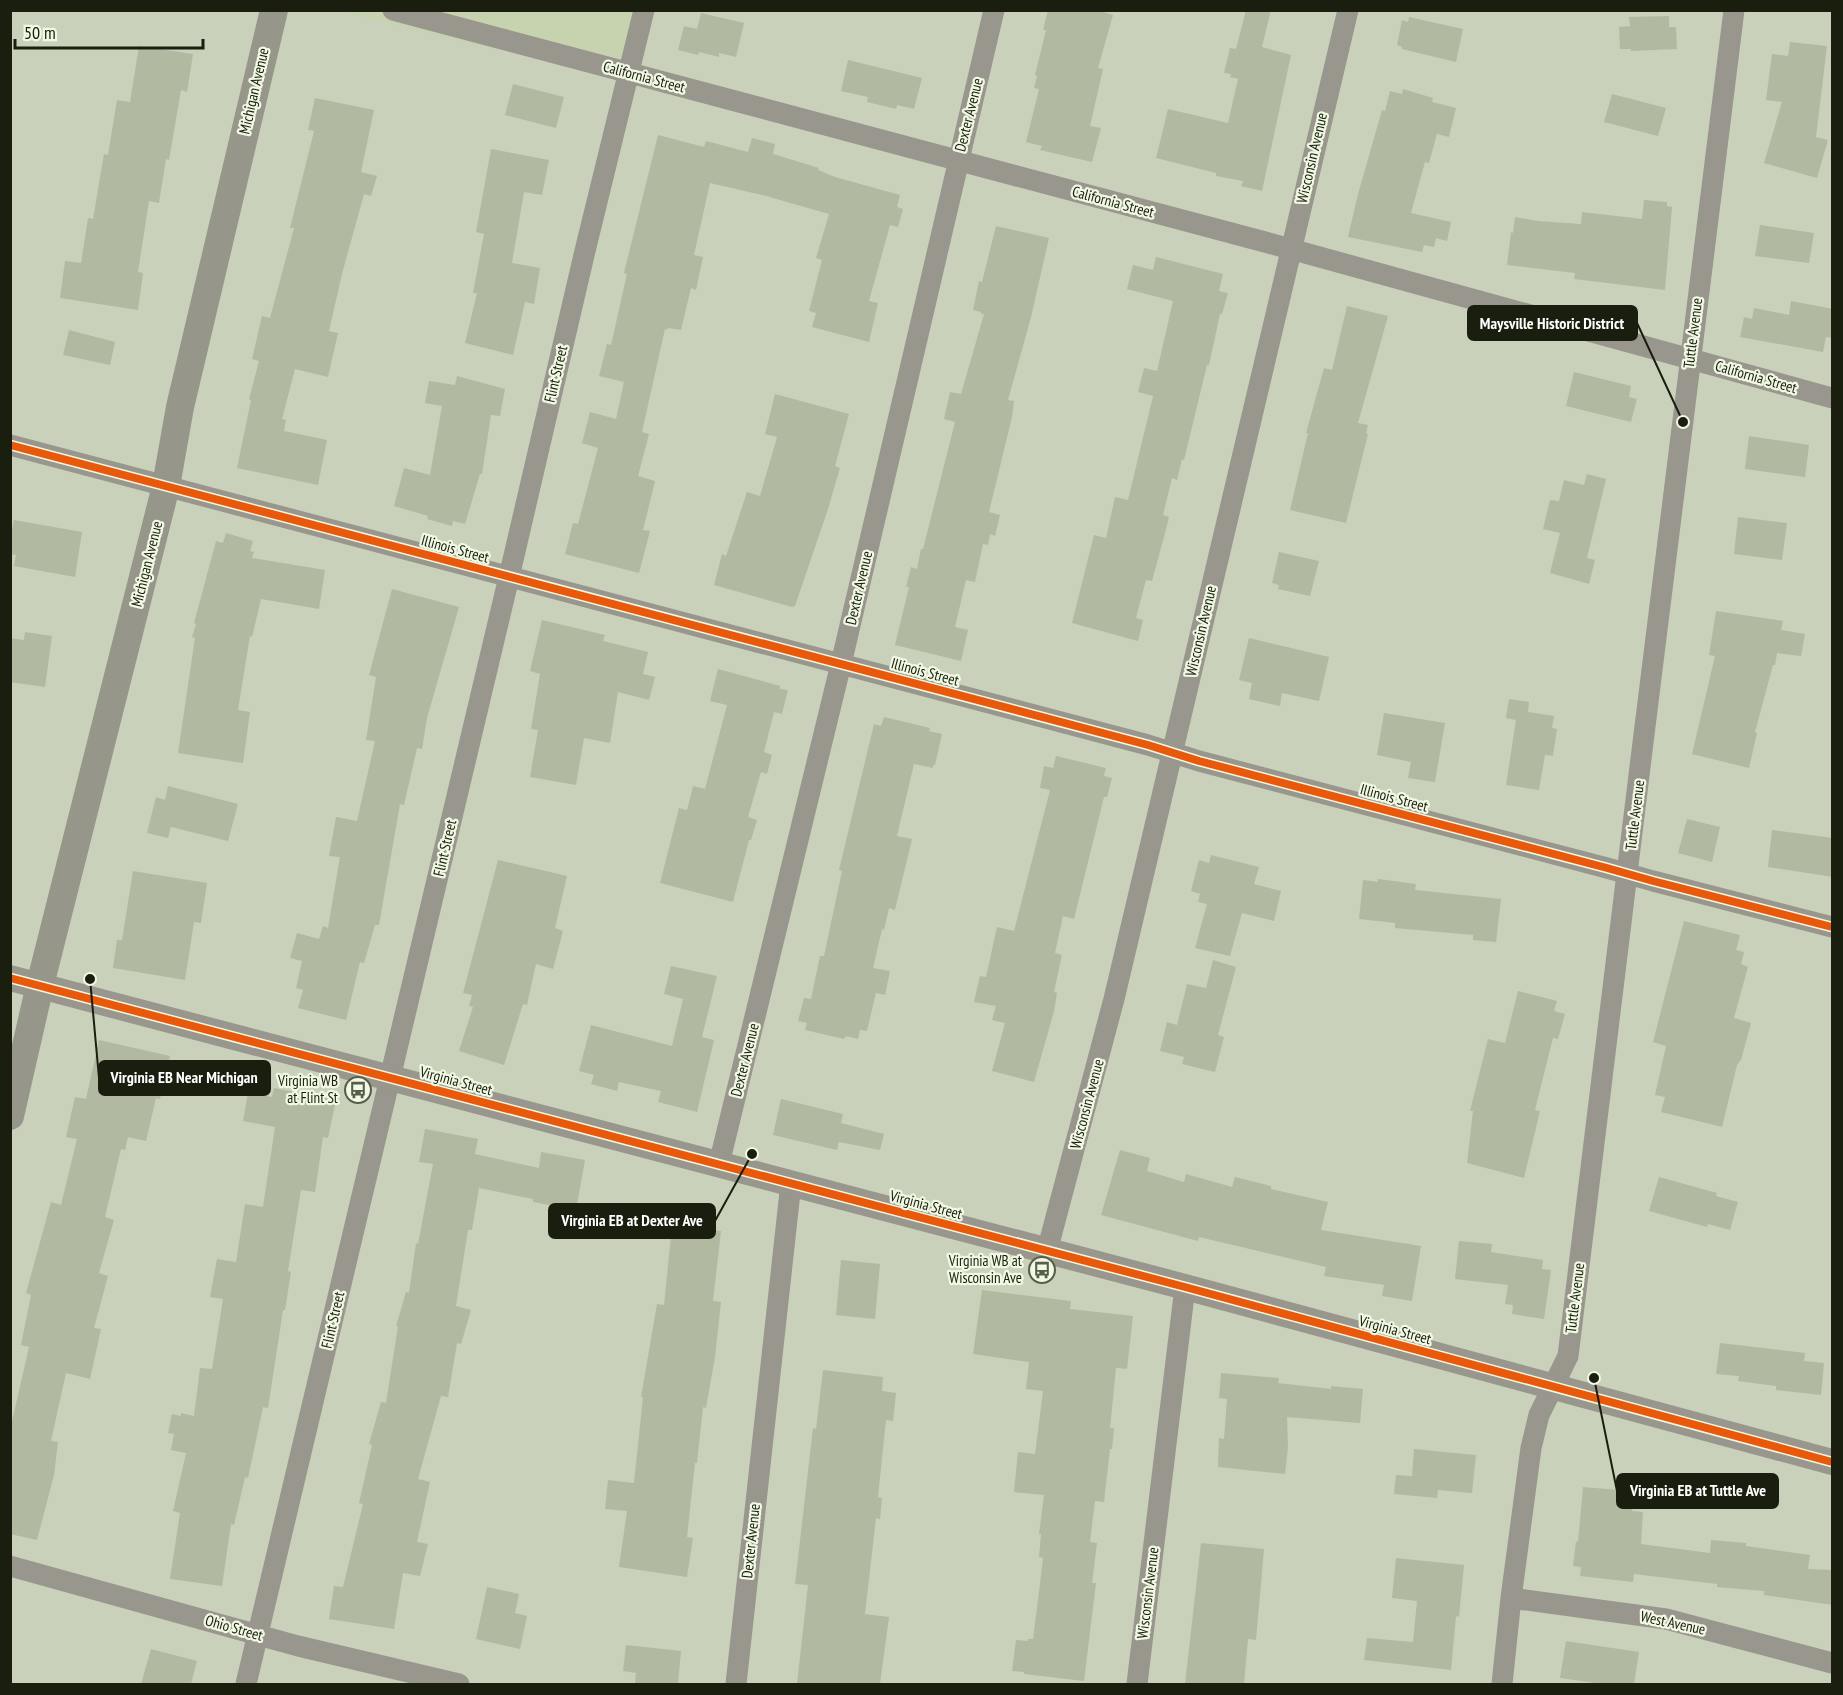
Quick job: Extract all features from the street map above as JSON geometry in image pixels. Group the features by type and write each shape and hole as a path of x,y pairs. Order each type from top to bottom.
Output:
{"main road":[{"name":"Michigan Avenue","path":"10,1116 40,985 166,486 180,407 274,10"}],"street":[{"name":"California Street","path":"393,10 1290,249 1833,398"},
{"name":"Flint Street","path":"246,1684 644,10"},
{"name":"Dexter Avenue","path":"719,1164 841,664 994,10"},
{"name":"Wisconsin Avenue","path":"1047,1251 1114,999 1348,10"},
{"name":"Tuttle Avenue","path":"1502,1684 1510,1598 1531,1448 1539,1415 1568,1356 1689,358 1734,10"},
{"name":"Illinois Street","path":"10,445 1833,927"},
{"name":"Virginia Street","path":"10,978 1185,1287 1833,1462"},
{"name":"Dexter Avenue","path":"736,1684 790,1183"},
{"name":"Wisconsin Avenue","path":"1137,1684 1185,1287"},
{"name":"Ohio Street","path":"10,1566 258,1634 459,1684"},
{"name":"West Avenue","path":"1510,1598 1666,1620 1833,1663"}],"shaded area":[{"path":"337,11 652,11 634,82"}],"building":[{"path":"1048,10 1097,10 1113,15 1098,68 1103,69 1090,126 1101,128 1092,162 1040,150 1042,146 1026,142 1039,89 1034,88 1037,76 1035,75 1046,30 1043,30"},
{"path":"1246,10 1271,10 1262,47 1291,55 1262,191 1241,186 1243,181 1216,176 1216,173 1156,158 1168,109 1228,123 1238,79 1230,77 1231,74 1224,73 1230,48 1236,49"},
{"path":"701,13 744,23 736,57 719,53 719,57 699,52 698,55 678,50 684,26 697,29"},
{"path":"1669,16 1669,27 1676,27 1677,49 1631,51 1631,49 1620,49 1619,27 1630,26 1629,17"},
{"path":"1409,17 1463,29 1456,62 1402,49 1397,45 1402,20 1408,22"},
{"path":"1790,42 1827,46 1816,137 1828,140 1817,178 1764,163 1782,102 1766,100 1772,54 1788,56"},
{"path":"139,46 193,54 187,92 181,90 159,203 149,201 138,272 143,273 138,310 60,298 65,261 81,263 88,218 93,219 104,154 108,155 117,100 130,102"},
{"path":"848,60 922,78 914,109 897,105 896,109 867,102 868,97 841,91"},
{"path":"513,84 564,97 556,128 505,115"},
{"path":"1403,89 1433,98 1432,102 1456,108 1449,137 1437,134 1429,163 1425,162 1411,213 1451,222 1447,241 1436,238 1434,247 1424,245 1422,252 1348,237 1382,110 1385,111 1390,91 1402,94"},
{"path":"1612,94 1666,108 1658,136 1604,122"},
{"path":"315,98 374,110 361,172 377,176 371,196 364,194 342,274 329,331 338,333 328,377 295,369 282,419 286,420 284,431 327,440 318,485 237,468 251,400 249,399 259,361 252,359 262,316 270,318 294,228 290,228 314,131 308,130"},
{"path":"658,135 704,147 706,141 748,152 752,138 775,144 773,154 819,168 818,170 835,177 900,195 897,207 903,209 898,227 890,225 869,301 878,303 869,342 812,327 816,313 809,311 822,260 816,258 829,214 710,183 694,255 703,257 696,290 691,288 681,330 665,329 642,432 649,434 638,476 655,481 643,530 650,531 639,573 565,554 573,523 578,524 598,448 582,443 590,412 616,419 624,382 599,376 607,344 611,345 627,274 624,273"},
{"path":"491,149 549,160 542,195 524,192 512,263 540,268 534,304 525,302 513,355 465,343 477,293 473,293 484,234 476,232"},
{"path":"1644,200 1667,202 1667,206 1672,207 1665,290 1574,279 1575,273 1507,265 1515,217 1581,224 1582,212 1642,219"},
{"path":"1760,225 1814,233 1809,263 1755,256"},
{"path":"996,226 1049,238 1031,317 1008,400 1014,401 1012,417 989,512 1000,515 995,536 990,534 988,545 983,544 975,582 966,580 955,627 968,630 961,661 895,645 909,587 906,587 911,567 917,569 955,422 944,419 950,392 961,394 984,314 973,310 979,281 982,282"},
{"path":"1156,257 1223,274 1219,291 1228,293 1222,314 1220,314 1184,460 1182,459 1177,480 1172,478 1163,515 1169,517 1164,537 1152,581 1146,580 1136,618 1143,620 1138,641 1072,623 1094,535 1106,538 1115,497 1128,500 1153,396 1138,392 1144,368 1157,371 1173,301 1127,289 1133,265 1153,270"},
{"path":"1791,301 1833,309 1833,338 1826,337 1823,352 1740,337 1744,317 1752,319 1754,308 1789,315"},
{"path":"1347,306 1388,316 1358,423 1368,425 1366,433 1368,434 1346,523 1290,510 1308,433 1306,433 1324,368 1332,370"},
{"path":"69,330 115,342 110,365 63,355"},
{"path":"1574,372 1631,386 1629,397 1637,399 1631,422 1566,406"},
{"path":"457,376 505,389 500,416 491,415 482,474 480,474 465,524 453,521 452,526 394,506 404,468 430,475 442,406 425,403 429,381 455,385"},
{"path":"775,394 849,414 835,466 840,468 828,509 795,606 792,607 714,585 722,554 726,556 747,492 760,496 777,437 765,434"},
{"path":"1749,436 1809,445 1805,477 1745,469"},
{"path":"1587,474 1606,479 1587,558 1595,560 1589,584 1550,573 1560,533 1543,529 1550,500 1559,501 1564,480 1584,485"},
{"path":"1738,517 1787,523 1782,560 1734,554"},
{"path":"14,520 82,532 75,577 14,566 16,555 10,554 10,538"},
{"path":"226,533 253,541 250,551 254,552 252,558 325,570 319,609 261,599 252,637 250,636 238,710 250,712 243,763 178,753 195,638 192,637 196,624 194,623 216,541 223,543"},
{"path":"1279,552 1319,561 1310,596 1278,589 1279,585 1272,583"},
{"path":"392,589 459,607 427,718 422,749 417,748 404,805 400,804 379,925 375,925 364,963 360,962 346,1020 298,1008 303,990 296,988 302,961 290,958 297,933 319,939 323,926 328,928 340,857 329,856 336,817 357,821 375,741 366,740 376,677 369,675"},
{"path":"1716,611 1783,621 1781,630 1805,634 1801,656 1777,653 1755,732 1757,733 1749,768 1692,754 1715,656 1709,655"},
{"path":"542,620 605,635 603,641 648,652 643,674 655,677 649,700 618,692 610,743 584,738 576,785 530,777 538,730 531,729 540,674 530,671"},
{"path":"25,632 52,636 45,687 10,682 10,638 24,640"},
{"path":"1249,638 1329,657 1319,701 1282,693 1280,706 1249,699 1252,683 1239,680"},
{"path":"718,669 788,690 782,714 774,712 764,752 772,755 767,774 761,772 748,817 757,820 751,840 749,840 733,902 660,883 679,808 687,810 693,786 705,789 727,705 710,701"},
{"path":"1509,699 1529,702 1528,712 1554,716 1552,728 1557,729 1553,756 1545,755 1539,790 1506,785 1516,720 1506,718"},
{"path":"1384,713 1445,723 1435,782 1408,778 1411,762 1377,755"},
{"path":"884,717 930,728 929,731 942,734 933,768 914,764 897,836 912,839 895,910 889,908 873,968 890,971 885,995 876,993 867,1031 860,1030 858,1039 846,1036 844,1039 805,1030 807,1023 798,1021 804,998 811,999 820,956 824,956 842,871 839,870 874,724 881,726"},
{"path":"1056,756 1106,768 1104,776 1112,778 1107,797 1104,797 1074,919 1063,916 1055,953 1062,955 1054,992 1057,993 1054,1011 1034,1082 992,1071 1005,1023 992,1020 996,1006 974,1002 980,976 986,977 997,927 1014,931 1050,790 1040,788 1044,766 1053,768"},
{"path":"168,786 238,804 228,841 171,827 168,838 147,833 156,797 165,800"},
{"path":"1687,819 1720,827 1712,862 1678,853"},
{"path":"1772,830 1833,838 1833,877 1768,867"},
{"path":"1211,855 1259,867 1254,884 1281,891 1274,921 1242,913 1230,956 1195,948 1207,904 1198,902 1200,894 1191,891 1199,860 1209,863"},
{"path":"498,860 567,876 555,928 563,931 553,969 536,964 527,1005 523,1004 504,1065 459,1051 473,1007 469,1006 472,995 463,993"},
{"path":"133,871 207,883 201,923 194,922 185,980 113,968 117,940 122,940"},
{"path":"1378,879 1416,884 1415,890 1501,899 1496,942 1473,940 1473,935 1395,928 1395,923 1359,919 1363,880 1378,882"},
{"path":"1684,921 1740,935 1736,950 1744,952 1741,964 1748,967 1734,1018 1751,1023 1741,1060 1737,1065 1722,1127 1661,1112 1665,1097 1655,1095 1666,1046 1653,1042"},
{"path":"1213,960 1236,967 1218,1035 1224,1037 1215,1072 1182,1064 1184,1057 1160,1051 1167,1022 1177,1025 1187,984 1206,988"},
{"path":"671,966 717,976 702,1037 714,1040 697,1112 658,1102 661,1091 619,1082 617,1091 591,1084 594,1075 579,1071 591,1025 672,1046 683,999 664,994"},
{"path":"1518,991 1557,1001 1554,1011 1565,1014 1558,1039 1553,1038 1535,1110 1540,1111 1524,1178 1467,1163 1473,1111 1470,1111 1488,1039 1505,1043"},
{"path":"99,1040 170,1056 160,1099 156,1098 146,1141 128,1137 125,1150 121,1149 105,1217 114,1220 99,1273 108,1276 94,1328 101,1329 90,1379 66,1373 51,1441 58,1442 54,1475 37,1540 10,1534 10,1430 29,1347 21,1345 31,1295 26,1293 51,1202 61,1205 77,1139 66,1137 75,1097 86,1099"},
{"path":"274,1088 336,1100 328,1138 323,1137 315,1192 301,1190 288,1271 291,1272 268,1408 263,1407 248,1478 245,1477 234,1525 231,1524 222,1586 170,1579 180,1513 173,1511 186,1453 171,1450 174,1434 168,1433 172,1414 181,1416 181,1413 194,1416 200,1368 212,1369 223,1299 210,1297 217,1259 236,1262 245,1204 263,1207 275,1127 243,1121 248,1093 272,1097"},
{"path":"781,1099 843,1114 841,1123 884,1134 880,1150 839,1142 837,1150 773,1135"},
{"path":"425,1129 478,1139 475,1154 539,1168 541,1152 585,1160 576,1210 479,1188 472,1230 468,1230 456,1306 471,1310 461,1344 457,1343 448,1397 441,1396 418,1479 430,1482 417,1542 428,1544 420,1576 403,1573 394,1629 329,1619 334,1586 343,1587 363,1504 359,1503 372,1445 369,1444 381,1402 386,1403 398,1326 396,1326 406,1292 409,1293 416,1243 418,1244 433,1164 419,1162"},
{"path":"1120,1150 1150,1158 1147,1171 1184,1182 1186,1174 1232,1187 1235,1177 1271,1186 1271,1189 1328,1202 1321,1230 1421,1246 1412,1301 1382,1296 1384,1285 1324,1276 1326,1267 1199,1237 1198,1241 1101,1215"},
{"path":"1659,1177 1717,1193 1716,1196 1738,1202 1730,1230 1708,1224 1707,1227 1649,1211"},
{"path":"672,1226 721,1231 713,1301 721,1302 715,1357 706,1408 703,1407 697,1463 695,1463 687,1537 693,1538 687,1577 619,1567 627,1511 605,1509 608,1480 634,1483 643,1397 641,1397 657,1304 664,1305"},
{"path":"1459,1241 1492,1244 1491,1252 1543,1260 1542,1269 1551,1270 1544,1319 1512,1314 1513,1305 1505,1304 1508,1285 1455,1279"},
{"path":"841,1260 880,1264 875,1319 836,1315"},
{"path":"982,1290 1071,1301 1070,1309 1133,1316 1127,1369 1116,1368 1110,1428 1114,1428 1104,1502 1095,1501 1090,1542 1097,1543 1092,1583 1096,1583 1084,1681 1012,1671 1016,1640 1033,1639 1043,1558 1039,1557 1041,1534 1039,1534 1044,1495 1014,1492 1018,1452 1035,1454 1043,1391 1026,1389 1029,1362 973,1354"},
{"path":"1720,1343 1805,1353 1804,1361 1824,1363 1821,1395 1776,1390 1776,1386 1738,1381 1739,1376 1716,1374"},
{"path":"823,1370 883,1377 882,1391 896,1393 893,1421 886,1420 878,1497 882,1498 880,1519 876,1518 865,1614 889,1617 880,1684 797,1684 808,1585 795,1584 813,1428 816,1429"},
{"path":"1221,1373 1279,1378 1278,1383 1331,1389 1331,1386 1363,1389 1360,1423 1287,1417 1288,1447 1285,1474 1218,1467 1219,1438 1224,1439 1227,1399 1219,1398"},
{"path":"1414,1449 1476,1455 1472,1493 1438,1490 1437,1498 1394,1494 1396,1475 1412,1476"},
{"path":"1583,1487 1619,1490 1618,1494 1634,1495 1632,1511 1643,1512 1641,1544 1710,1553 1711,1540 1746,1543 1746,1546 1810,1555 1808,1569 1833,1570 1833,1605 1764,1595 1764,1591 1717,1587 1717,1584 1634,1574 1633,1582 1580,1576 1581,1567 1573,1566 1576,1541 1578,1542"},
{"path":"1201,1543 1264,1549 1256,1640 1248,1639 1244,1684 1185,1684"},
{"path":"1396,1558 1464,1565 1451,1670 1364,1660 1367,1638 1413,1642 1417,1601 1392,1598"},
{"path":"487,1587 519,1594 515,1613 527,1616 520,1649 476,1639"},
{"path":"1566,1641 1639,1652 1634,1684 1602,1684 1560,1678"},
{"path":"626,1645 681,1651 678,1684 635,1683 636,1673 623,1671"},
{"path":"151,1649 197,1661 191,1684 141,1684"}],"cycle path":[{"path":"10,445 1832,927"},
{"path":"10,978 1185,1287 1832,1462"}],"place":[{"name":"Maysville Historic District","path":"1683,422"},
{"name":"Virginia EB Near Michigan","path":"90,979"},
{"name":"Virginia WB at Flint St","path":"358,1090"},
{"name":"Virginia EB at Dexter Ave","path":"752,1154"},
{"name":"Virginia WB at Wisconsin Ave","path":"1042,1270"},
{"name":"Virginia EB at Tuttle Ave","path":"1594,1378"}]}
